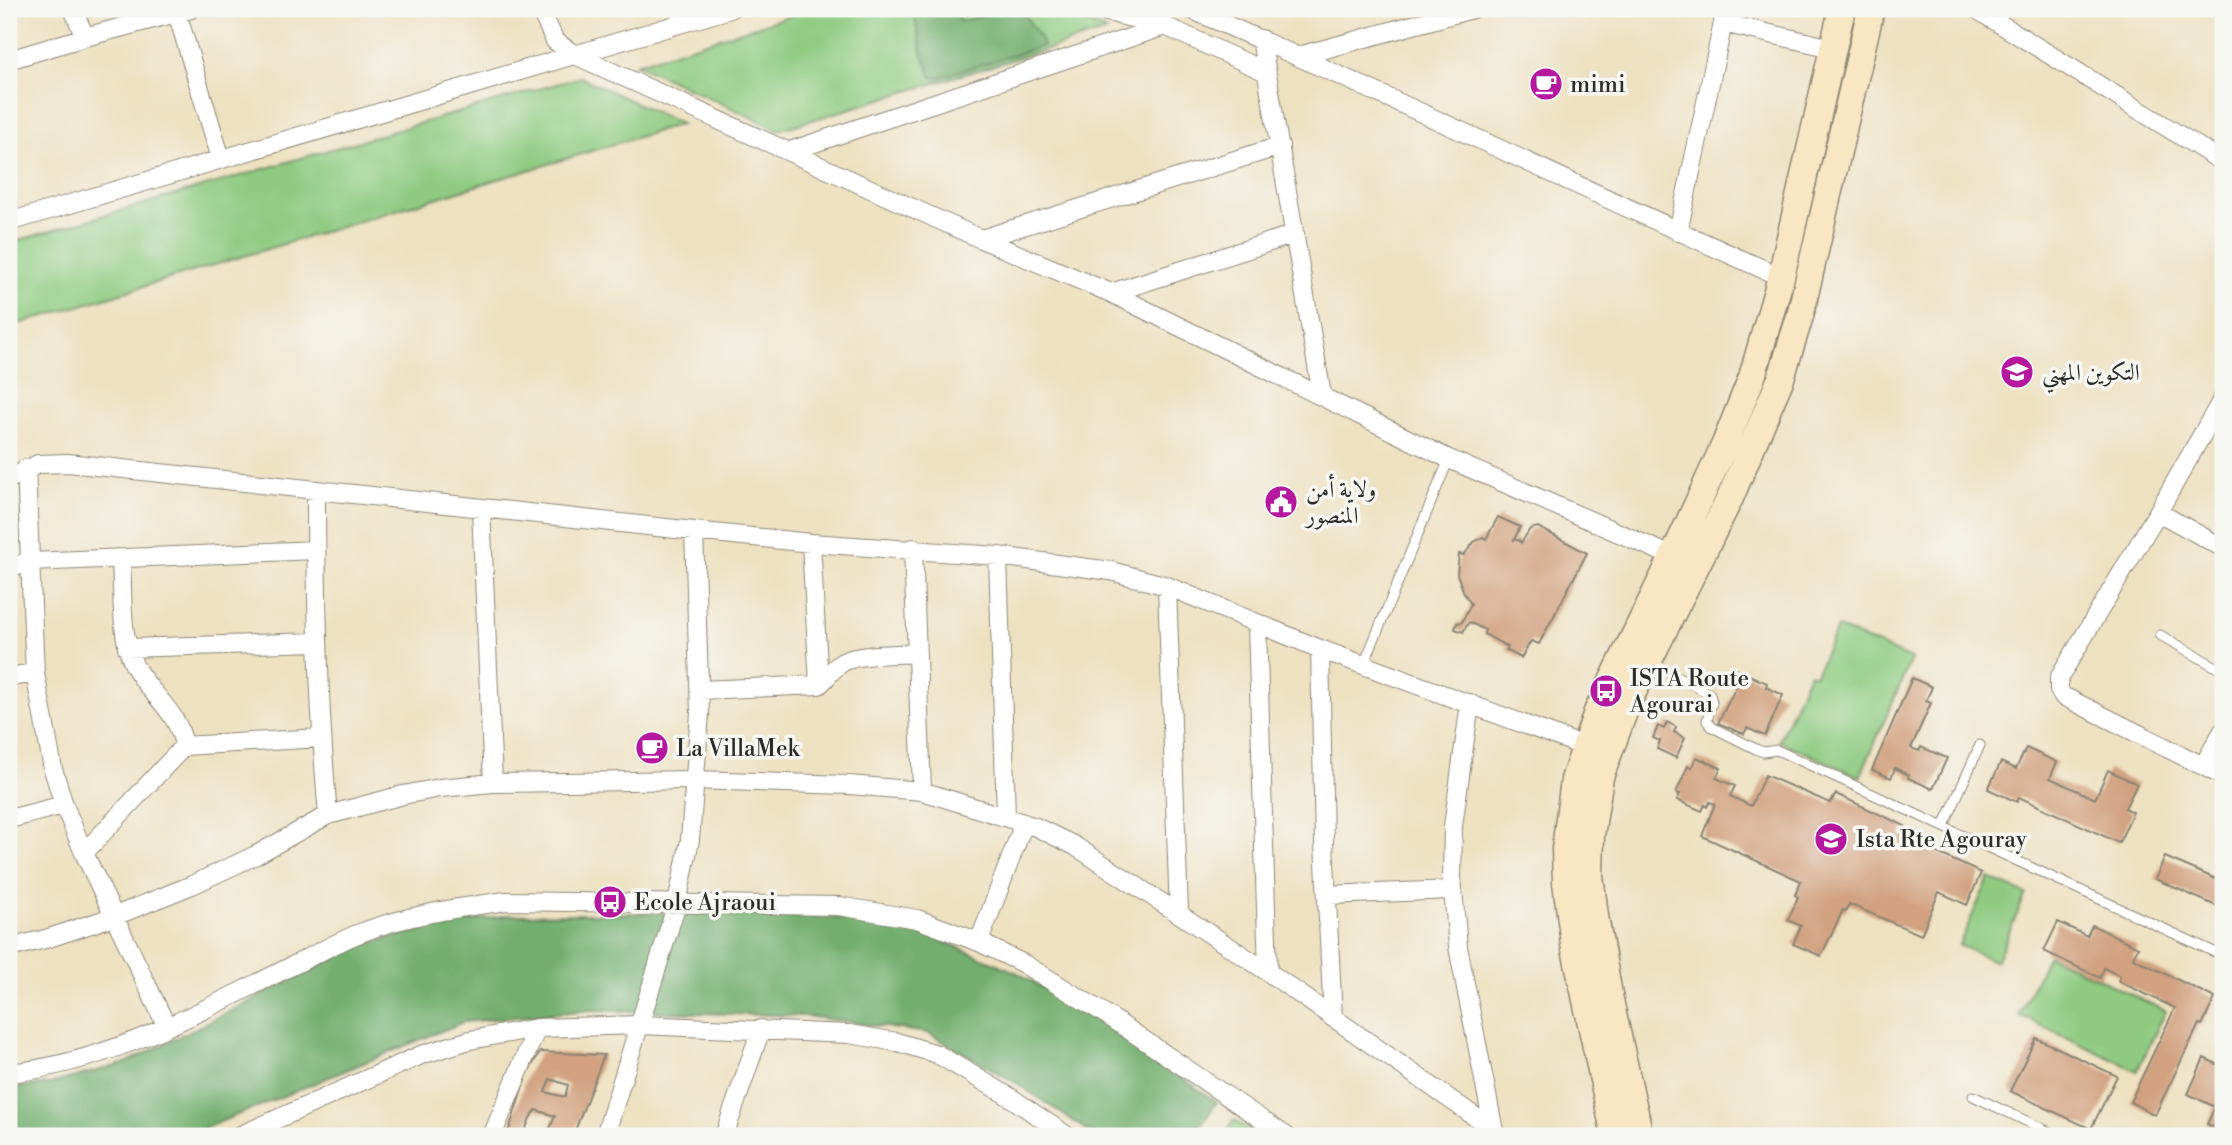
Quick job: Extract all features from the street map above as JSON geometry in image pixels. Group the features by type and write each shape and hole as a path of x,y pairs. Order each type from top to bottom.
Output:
{"main road":[{"path":"1615,1136 1574,944 1566,882 1565,849 1574,780 1627,704 1648,661 1725,444 1752,377 1781,277 1842,9"},
{"path":"1640,1136 1610,1000 1590,875 1594,808 1600,777 1596,750 1616,670 1750,453 1784,365 1800,316 1871,9"}],"street":[{"path":"73,9 85,37"},
{"path":"540,9 555,41 575,55 981,239 1111,293 1449,458 1685,562"},
{"path":"9,222 730,9"},
{"path":"1190,9 1299,56 1781,277"},
{"path":"1299,56 1472,9"},
{"path":"1976,9 2223,162"},
{"path":"1104,10 1165,26 1266,72"},
{"path":"9,60 184,11 221,159"},
{"path":"1678,232 1723,16 1832,48"},
{"path":"790,151 1165,26"},
{"path":"1261,39 1322,395"},
{"path":"981,239 1280,146"},
{"path":"1111,293 1294,234"},
{"path":"2223,398 2057,684 2063,696 2223,776"},
{"path":"9,479 38,464 68,463 811,543 998,556 1111,571 1167,586 1257,625 1596,750"},
{"path":"26,468 35,673 53,769 64,805 84,853 167,1027"},
{"path":"316,490 317,642 328,815"},
{"path":"481,508 493,783"},
{"path":"2158,512 2223,548"},
{"path":"605,1136 677,902 690,840 700,713 694,531"},
{"path":"811,543 818,685"},
{"path":"913,548 922,791"},
{"path":"9,567 30,562 316,550"},
{"path":"998,556 1006,817"},
{"path":"121,558 127,648 144,681 179,725 184,746"},
{"path":"1167,586 1178,913"},
{"path":"1257,625 1268,972"},
{"path":"127,648 317,642"},
{"path":"1320,649 1333,1018"},
{"path":"699,690 818,685 827,679 833,669 850,659 916,653"},
{"path":"9,677 35,673"},
{"path":"1470,703 1453,825 1453,890 1458,947 1495,1133"},
{"path":"2203,766 2223,731"},
{"path":"84,853 184,746 321,738"},
{"path":"9,948 116,916 256,855 328,815 440,788 493,783 695,780 922,791 1024,823 1075,846 1268,972 1495,1133"},
{"path":"9,819 64,805"},
{"path":"979,942 1024,823"},
{"path":"1327,895 1453,890"},
{"path":"9,1073 49,1069 120,1048 359,933 457,908 506,901 839,906 917,919 979,942 1024,964 1104,1013 1286,1136"},
{"path":"239,1136 421,1055 470,1040 537,1028 640,1026 849,1034 897,1042 937,1054 1010,1097 1067,1136"},
{"path":"492,1136 537,1028"},
{"path":"724,1136 761,1029"}],"lane":[{"path":"1364,664 1449,458"},
{"path":"2160,635 2223,671"},
{"path":"1648,661 1710,695 1712,703 1707,721 1712,727 1756,750 1777,750 2223,956"},
{"path":"1944,827 1980,745"},
{"path":"1973,1096 2058,1136"}],"path":[{"path":"1664,1136 1695,1132 1732,1136"}],"green space":[{"path":"812,9 1055,9 1107,31 779,130 636,64"},
{"path":"913,9 956,9 960,22 1004,9 1021,9 1043,46 938,78 932,77 922,52"},
{"path":"580,77 681,124 9,327 9,243"},
{"path":"1837,627 1911,659 1860,777 1779,741 1809,673 1815,675"},
{"path":"1989,878 2026,894 1996,962 1959,945"},
{"path":"654,913 837,918 917,930 1018,973 1087,1014 1217,1102 1194,1136 1095,1136 1018,1084 928,1033 805,1016 591,1010 463,1022 186,1136 9,1136 9,1088 50,1084 126,1063 362,945 437,926 509,915"},
{"path":"2048,955 2166,1011 2137,1071 2019,1015"},
{"path":"1234,1120 1259,1136 1223,1136"}],"building":[{"path":"1498,517 1520,527 1514,540 1521,543 1530,529 1538,527 1587,553 1539,644 1531,641 1521,658 1506,650 1508,647 1484,634 1485,630 1469,622 1463,632 1455,629 1457,623 1462,622 1471,604 1457,574 1459,554 1464,555 1474,542 1483,537 1486,539"},
{"path":"1733,668 1767,683 1766,687 1783,695 1765,736 1747,728 1744,734 1718,723 1736,687 1726,683"},
{"path":"1912,678 1932,687 1926,701 1931,703 1911,748 1919,751 1921,747 1947,758 1933,789 1908,778 1909,775 1895,768 1891,778 1872,770"},
{"path":"1667,722 1676,727 1674,732 1685,738 1676,758 1657,749 1660,741 1653,738 1658,726 1664,729"},
{"path":"2026,748 2057,762 2050,778 2095,799 2108,770 2137,784 2125,808 2133,812 2119,843 2019,797 2017,802 1988,789 2001,762 2016,769"},
{"path":"1696,757 1721,768 1716,778 1735,786 1730,796 1751,806 1765,775 1830,803 1836,794 1905,826 1901,836 1981,873 1967,905 1939,892 1921,935 1849,904 1846,911 1843,910 1821,956 1793,944 1801,926 1788,920 1798,897 1795,895 1801,881 1702,836 1715,804 1710,802 1702,811 1677,800 1680,794 1676,793 1688,766 1692,767"},
{"path":"2165,857 2223,882 2223,909 2155,879"},
{"path":"2058,922 2087,936 2092,925 2138,947 2133,958 2215,998 2202,1025 2199,1024 2155,1115 2130,1102 2175,1008 2118,981 2120,976 2104,968 2100,978 2044,951"},
{"path":"2036,1038 2117,1076 2091,1129 2010,1091"},
{"path":"540,1052 604,1055 573,1136 547,1136 555,1116 536,1110 524,1133 534,1136 507,1136 527,1074","holes":["550,1079 568,1085 565,1097 545,1092"]},
{"path":"2204,1058 2223,1067 2223,1131 2207,1124 2215,1107 2188,1094"}],"place":[{"name":"mimi","path":"1546,84"},
{"name":"التكوين المهني","path":"2017,372"},
{"name":"ولاية أمن المنصور","path":"1281,502"},
{"name":"ISTA Route Agourai","path":"1606,691"},
{"name":"La VillaMek","path":"652,748"},
{"name":"Ista Rte Agouray","path":"1831,839"},
{"name":"Ecole Ajraoui","path":"610,902"}]}
